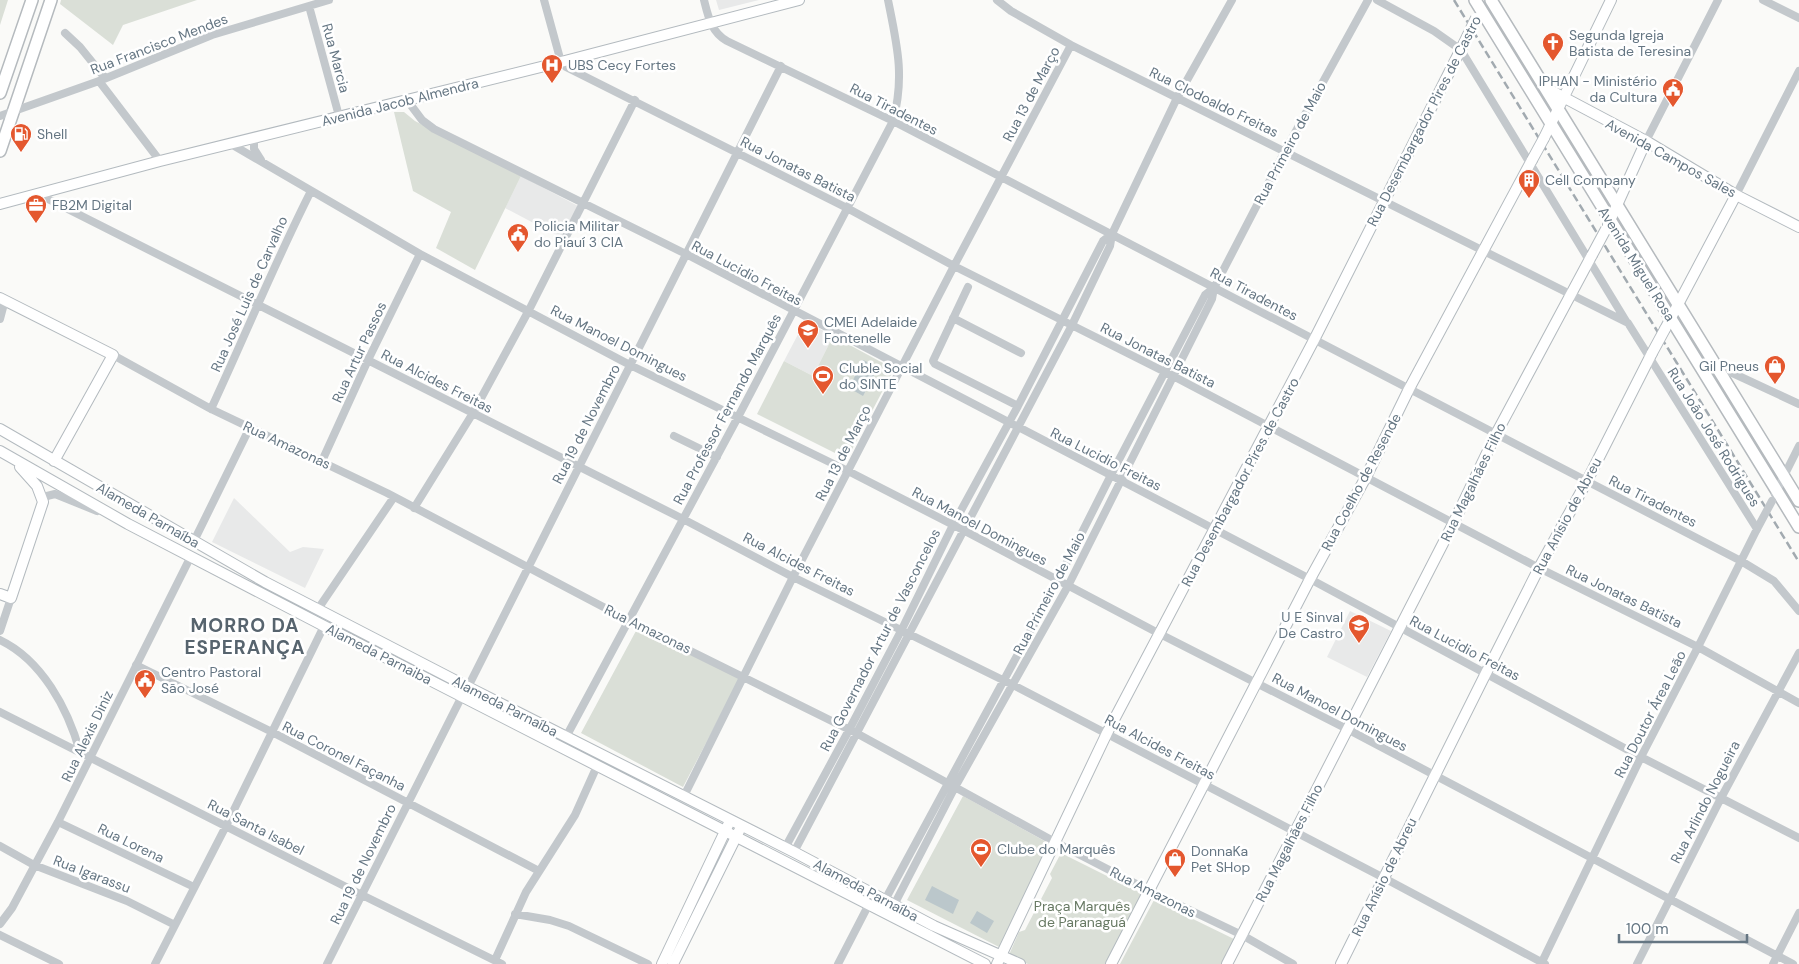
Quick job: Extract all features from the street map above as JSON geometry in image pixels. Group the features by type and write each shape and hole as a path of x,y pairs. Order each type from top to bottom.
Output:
{"main road":[{"path":"0,93 32,0"},
{"path":"0,151 51,0"},
{"name":"Avenida Jacob Almendra","path":"0,204 160,161 561,62 799,0"},
{"name":"Avenida Miguel Rosa","path":"1491,0 1799,501"},
{"name":"Rua Coelho de Resende","path":"1111,964 1310,579 1366,477 1409,389 1544,138 1611,0"},
{"name":"Rua Desembargador Pires de Castro","path":"998,960 1108,733 1314,340 1462,48 1479,7"},
{"name":"Avenida Miguel Rosa","path":"1479,7 1551,124 1668,324 1774,496 1799,527"},
{"name":"Avenida Campos Sales","path":"1543,87 1646,141 1736,195 1799,226"},
{"name":"Rua Magalhães Filho","path":"1227,964 1453,524 1496,434 1608,224 1646,141"},
{"name":"Rua Anísio de Abreu","path":"1341,964 1539,568 1587,481 1650,356 1736,195"},
{"name":"Rua Amazonas","path":"2,299 113,356"},
{"path":"54,461 113,356"},
{"name":"Alameda Parnaíba","path":"0,429 230,563 318,609 465,691 566,737 684,796 998,960 1020,964"},
{"path":"0,594 11,598 43,502 37,486 5,454"},
{"name":"Alameda Parnaiba","path":"5,454 128,524 324,626 465,691 597,766 737,837"},
{"path":"662,964 730,820"},
{"path":"673,964 742,826"},
{"name":"Alameda Parnaíba","path":"737,837 985,964"}],"street":[{"name":"Rua Francisco Mendes","path":"0,116 102,79 212,35 329,0"},
{"path":"544,0 561,62"},
{"path":"704,0 710,23"},
{"name":"Rua Professor Fernando Marquês","path":"566,737 717,457 893,122 898,104 900,78 899,55 888,0"},
{"name":"Rua Clodoaldo Freitas","path":"997,0 1011,11 1071,45 1628,323"},
{"name":"Rua Governador Artur de Vasconcelos","path":"789,850 858,734 963,530 1072,325 1110,246 1112,234 1177,98 1232,0"},
{"name":"Rua Primeiro de Maio","path":"890,903 908,858 948,782 1058,580 1111,475 1212,298 1214,288 1285,151 1368,0"},
{"path":"1377,0 1462,48 1628,323 1650,356"},
{"name":"Rua Magalhães Filho","path":"1646,141 1718,0"},
{"path":"1763,0 1799,18"},
{"name":"Rua Marcia","path":"309,6 339,116"},
{"name":"Rua Tiradentes","path":"710,23 721,37 1112,234 1741,561 1774,581 1799,611"},
{"path":"65,33 80,47 160,161"},
{"name":"Rua 13 de Março","path":"684,796 793,577 1071,45"},
{"name":"Rua Jonatas Batista","path":"561,62 566,67 847,208 954,266 1169,375 1453,524 1698,647 1799,703"},
{"name":"Rua 19 de Novembro","path":"327,964 781,66"},
{"name":"Rua Anísio de Abreu","path":"1736,195 1799,71"},
{"name":"Rua Lucidio Freitas","path":"407,100 422,120 434,129 686,254 1310,579 1641,757 1799,838"},
{"path":"414,508 473,413 529,310 635,100"},
{"path":"254,138 254,149 264,163"},
{"name":"Rua Manoel Domingues","path":"232,144 420,254 630,365 848,471 963,530 1160,634 1347,729 1793,964"},
{"name":"Rua José Luis de Carvalho","path":"211,409 311,191"},
{"name":"Rua Alcides Freitas","path":"38,194 683,519 793,577 902,629 1108,733 1542,963"},
{"name":"Rua Governador Artur de Vasconcelos","path":"789,850 953,525 1009,423 1103,242 1112,234"},
{"name":"Rua Artur Passos","path":"322,461 368,360 420,254"},
{"path":"968,287 932,359 933,362 1018,406"},
{"path":"0,319 2,299"},
{"path":"953,318 1022,353"},
{"name":"Rua Amazonas","path":"113,356 211,409 394,497 628,620 745,676 858,734 1055,842 1150,891 1242,935 1293,964"},
{"name":"Rua João José Rodrigues","path":"1650,356 1757,529"},
{"path":"1716,365 1799,404"},
{"name":"Rua Primeiro de Maio","path":"890,903 916,862 955,787 1068,586 1104,515 1169,375"},
{"path":"194,541 250,427"},
{"path":"674,436 717,457"},
{"name":"Rua Doutor Área Leão","path":"1542,963 1641,757 1799,446"},
{"name":"Alameda Parnaiba","path":"43,502 47,496 55,494 128,524"},
{"path":"318,609 394,497"},
{"path":"1093,510 1104,515"},
{"name":"Rua Alexis Diniz","path":"0,924 12,908 58,822 191,556"},
{"path":"0,632 11,598"},
{"path":"155,964 226,826 324,626"},
{"path":"0,640 21,653 38,670 64,710 80,752"},
{"name":"Rua Arlindo Nogueira","path":"1637,964 1721,798 1799,653"},
{"name":"Rua Coronel Façanha","path":"136,665 272,732 538,871"},
{"name":"Rua Santa Isabel","path":"0,712 498,962"},
{"path":"498,962 515,914 538,871 575,815 597,766"},
{"name":"Rua Lorena","path":"58,822 194,887"},
{"name":"Rua Igarassu","path":"0,846 34,866 127,901 174,925"},
{"path":"908,858 916,862"},
{"path":"838,964 869,904"},
{"path":"1773,964 1799,913"},
{"path":"515,914 550,920 569,926 648,964"},
{"path":"0,935 59,964"}],"shaded area":[{"path":"716,0 759,0 719,10"},
{"path":"521,176 578,206 562,238 505,208"},
{"name":"CMEI Adelaide Fontenelle","path":"805,321 833,336 813,376 784,361"},
{"path":"863,360 878,367 863,396 849,388"},
{"path":"234,498 290,552 303,547 324,549 305,588 212,542"},
{"name":"U E Sinval De Castro","path":"1350,611 1391,631 1367,677 1327,657"},
{"path":"932,886 959,900 953,914 925,900"},
{"path":"977,911 994,921 987,933 970,923"}],"green space":[{"path":"0,0 8,0 0,25"},
{"path":"61,0 197,0 123,25 113,45 60,4"},
{"path":"394,112 404,112 415,121 521,176 475,270 436,248 451,212 413,191"},
{"name":"Cluble Social do SINTE","path":"833,336 894,369 847,459 757,414 784,361 813,376"},
{"path":"637,629 740,678 683,787 581,733"},
{"name":"Clube do Marquês","path":"963,796 1050,844 999,947 907,900"},
{"name":"Praça Marquês de Paranaguá","path":"1061,853 1143,894 1105,964 1028,964 1008,957 1019,932 1025,930 1052,878 1050,874"},
{"name":"Praça Marquês de Paranaguá","path":"1154,900 1234,939 1221,964 1120,964"}],"railway":[{"path":"1454,0 1799,562"}],"place":[{"name":"Segunda Igreja Batista de Teresina","path":"1553,62"},
{"name":"UBS Cecy Fortes","path":"552,84"},
{"name":"IPHAN - Ministério da Cultura","path":"1673,108"},
{"name":"Shell","path":"21,153"},
{"name":"Cell Company","path":"1529,199"},
{"name":"FB2M Digital","path":"36,224"},
{"name":"Policia Militar do Piauí 3 CIA","path":"518,253"},
{"name":"CMEI Adelaide Fontenelle","path":"808,349"},
{"name":"Gil Pneus","path":"1775,385"},
{"name":"Cluble Social do SINTE","path":"823,395"},
{"name":"U E Sinval De Castro","path":"1359,644"},
{"name":"Centro Pastoral São José","path":"145,699"},
{"name":"Clube do Marquês","path":"981,868"},
{"name":"DonnaKa Pet SHop","path":"1175,878"}],"district":[{"name":"MORRO DA ESPERANÇA","path":"245,636"}]}
